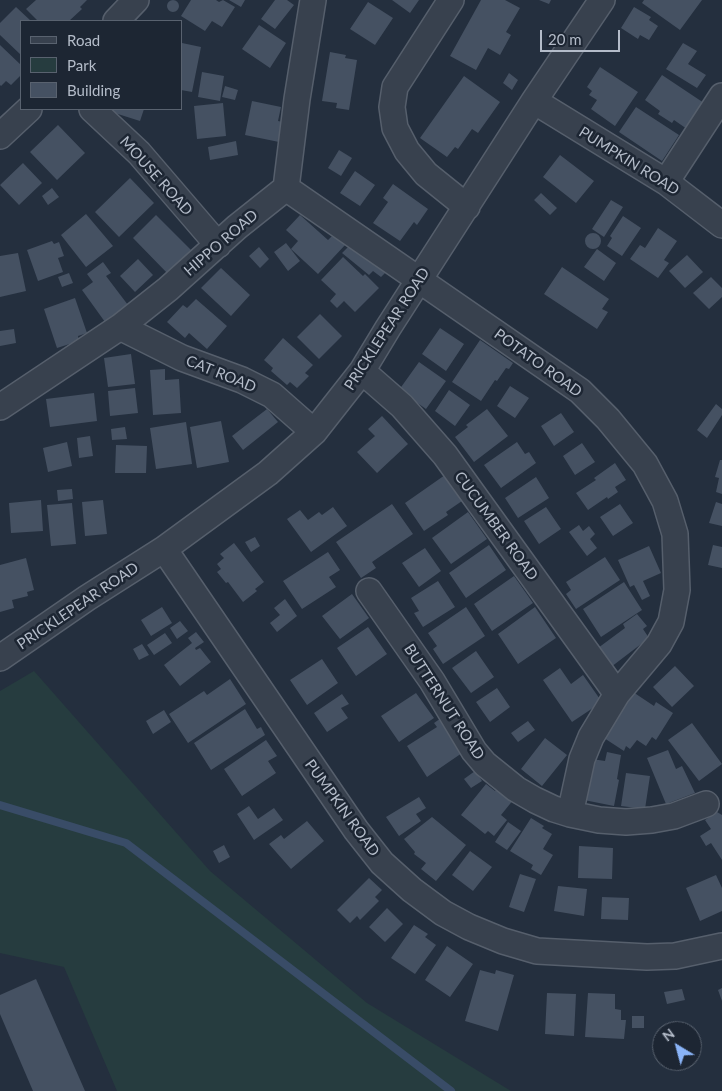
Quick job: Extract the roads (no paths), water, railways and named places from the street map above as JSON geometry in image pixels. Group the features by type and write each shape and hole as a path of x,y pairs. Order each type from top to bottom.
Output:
{"street":[{"path":"117,20 136,0"},
{"path":"286,188 296,107 313,0"},
{"path":"452,0 396,87 392,107 395,128 407,151 426,174 467,207"},
{"name":"PRICKLEPEAR ROAD","path":"0,658 87,598 164,549 268,473 314,432 362,371 534,101 602,0"},
{"path":"666,182 722,96"},
{"name":"PUMPKIN ROAD","path":"534,101 666,182 722,225"},
{"path":"0,136 28,110"},
{"name":"MOUSE ROAD","path":"93,110 139,153 218,245"},
{"name":"HIPPO ROAD","path":"0,407 120,327 168,289 237,227 286,188"},
{"name":"POTATO ROAD","path":"286,188 580,391 608,419 645,464 664,501 675,534 677,590 671,622 660,644 617,694 591,737 582,759 570,814"},
{"name":"CAT ROAD","path":"120,327 182,358 242,380 272,395 314,432"},
{"name":"CUCUMBER ROAD","path":"362,371 402,406 439,448 617,694"},
{"name":"PUMPKIN ROAD","path":"164,549 356,830 382,863 412,890 443,912 469,927 504,942 538,951 647,957 675,956 722,946"},
{"name":"BUTTERNUT ROAD","path":"369,592 432,681 474,751 484,764 516,789 534,800 570,814 599,820 626,822 674,816 706,804"}],"waterway":[{"path":"0,805 126,843 451,1091"}]}
